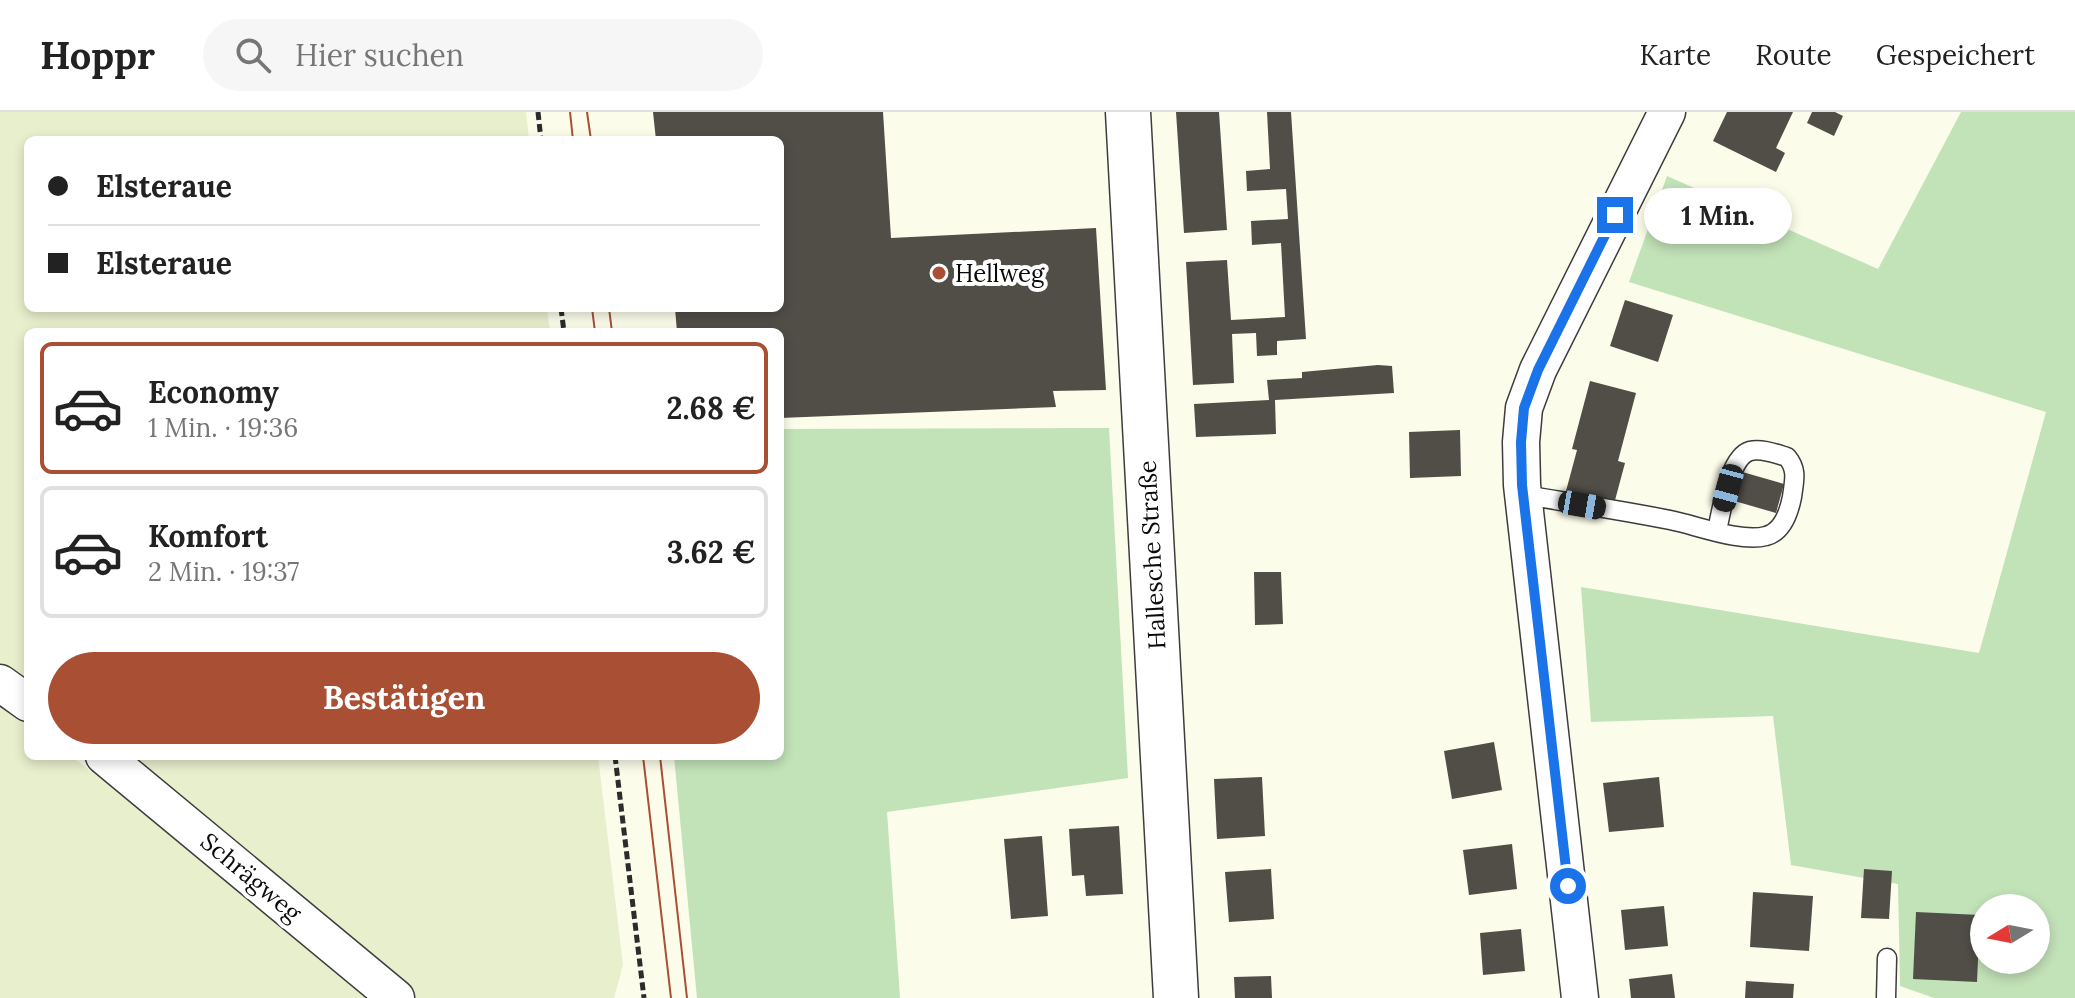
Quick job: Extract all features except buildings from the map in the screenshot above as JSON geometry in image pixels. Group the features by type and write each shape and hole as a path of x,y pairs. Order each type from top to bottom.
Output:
{"street":[{"name":"Hallesche Straße","path":"1128,112 1176,998"},
{"path":"1580,998 1524,495 1521,442 1524,408 1538,370 1667,112"},
{"path":"0,683 24,700"},
{"name":"Schrägweg","path":"109,760 396,998"}],"lane":[{"path":"1524,495 1751,538 1770,536 1781,527 1791,504 1795,475 1794,466 1787,457 1752,450 1741,456 1733,467 1717,530"},
{"path":"1886,998 1887,958"}],"path":[{"path":"538,112 541,136"},
{"path":"615,760 644,998"}],"green space":[{"path":"0,112 526,112 529,136 24,136 24,312 548,312 550,328 24,328 24,685 0,669"},
{"path":"1961,112 2075,112 2075,998 1934,998 1900,986 1898,884 1791,865 1773,716 1591,722 1581,587 1979,653 2046,412 1629,282 1667,176 1878,269"},
{"path":"1109,428 1128,778 887,812 900,998 697,998 674,760 784,760 784,429"},
{"path":"0,702 24,720 24,760 76,760 140,809 367,998 0,998"},
{"path":"132,760 598,760 623,965 614,998 411,998"}],"tram line":[{"path":"570,112 573,136"},
{"path":"587,112 590,136"},
{"path":"592,312 594,328"},
{"path":"610,312 612,328"},
{"path":"643,760 671,998"},
{"path":"660,760 687,998"}],"place":[{"name":"Hellweg","path":"939,273"}],"route":[{"path":"1568,886 1522,485 1521,442 1524,408 1538,370 1615,215"}]}
